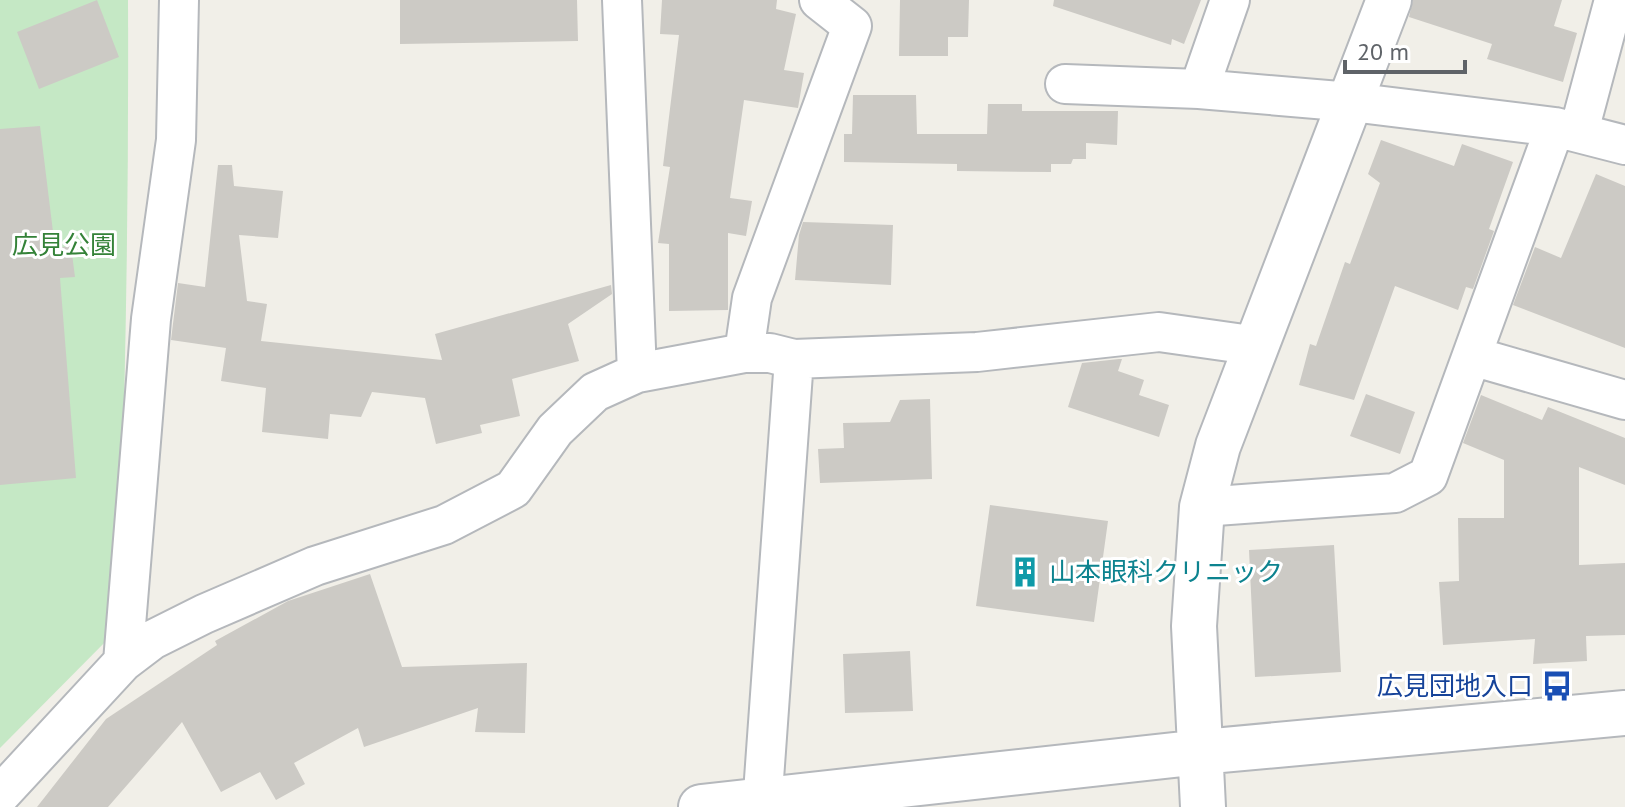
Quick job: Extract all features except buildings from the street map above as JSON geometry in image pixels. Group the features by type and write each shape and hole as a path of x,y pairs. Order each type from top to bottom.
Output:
{"street":[{"path":"123,662 151,319 176,140 179,0"},
{"path":"622,0 637,373"},
{"path":"744,353 752,298 852,26 819,0"},
{"path":"1199,89 1230,0"},
{"path":"1203,807 1194,626 1202,507 1218,446 1389,0"},
{"path":"1202,507 1395,493 1428,476 1472,356 1567,129 1614,0"},
{"path":"1065,84 1199,89 1351,102 1567,129 1625,145"},
{"path":"0,795 123,662 152,640 315,566 444,525 513,489 555,430 595,392 637,373 744,353 770,353 794,359 977,352 1159,332 1258,346"},
{"path":"1472,356 1625,400"},
{"path":"763,804 794,359"},
{"path":"701,807 763,804 1201,752 1625,713"}],"green space":[{"name":"広見公園","path":"0,0 128,0 126,315 117,630 0,748"}],"place":[{"name":"山本眼科クリニック","path":"1025,572"},
{"name":"広見団地入口","path":"1557,686"}]}
